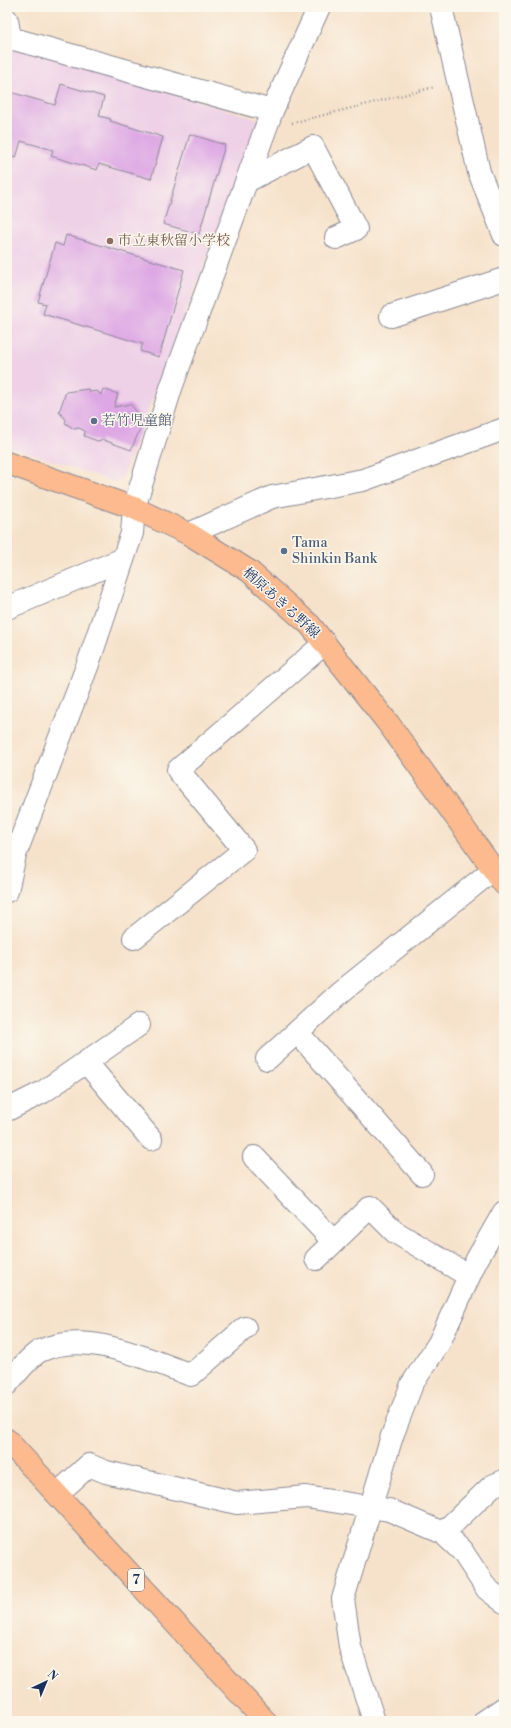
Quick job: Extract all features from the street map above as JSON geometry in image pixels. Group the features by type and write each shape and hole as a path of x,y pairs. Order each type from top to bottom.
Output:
{"main road":[{"name":"楢原あきる野線","path":"7,463 134,508 189,534 249,571 310,625 325,643 388,723 499,876"},
{"name":"7","path":"7,1440 265,1721"}],"street":[{"path":"7,891 15,856 88,664 132,533 134,508 171,388 269,121 318,7"},
{"path":"441,7 479,172 504,235"},
{"path":"7,20 10,38 269,121"},
{"path":"247,181 313,147 356,229 336,238"},
{"path":"391,316 504,279"},
{"path":"189,534 272,497 363,480 504,429"},
{"path":"7,608 123,559"},
{"path":"134,938 244,850 178,770 325,643"},
{"path":"267,1059 341,992 499,876"},
{"path":"7,1110 43,1092 139,1024"},
{"path":"297,1032 422,1174"},
{"path":"86,1062 151,1139"},
{"path":"254,1157 334,1242"},
{"path":"316,1260 370,1207 395,1232 469,1276"},
{"path":"374,1721 350,1647 343,1598 372,1507 392,1436 412,1384 439,1343 469,1276 504,1212"},
{"path":"7,1384 39,1352 68,1343 117,1348 191,1375 245,1328"},
{"path":"57,1494 89,1465 106,1472 237,1503 306,1498 389,1510 443,1533 462,1551 487,1589 504,1602"},
{"path":"443,1533 492,1486 504,1481"},
{"path":"485,1721 504,1708"}],"path":[{"path":"269,121 458,81"}],"shaded area":[{"name":"市立東秋留小学校","path":"7,42 260,120 122,478 117,483 34,454 7,447"}],"building":[{"path":"61,84 104,97 99,116 111,119 110,121 163,137 151,179 99,164 97,170 51,156 53,150 21,141 16,158 7,155 7,91 55,105"},
{"path":"190,134 225,145 199,234 163,224"},
{"path":"66,235 184,270 159,357 140,351 143,344 43,314 46,304 38,302 55,243 63,246"},
{"path":"88,389 90,392 97,391 101,395 103,389 118,394 114,407 130,404 144,420 131,450 101,439 100,442 84,436 85,431 79,428 74,429 65,423 66,420 59,412 66,392"}],"place":[{"name":"市立東秋留小学校","path":"110,241"},
{"name":"若竹児童館","path":"94,421"},
{"name":"Tama Shinkin Bank","path":"284,551"}]}
